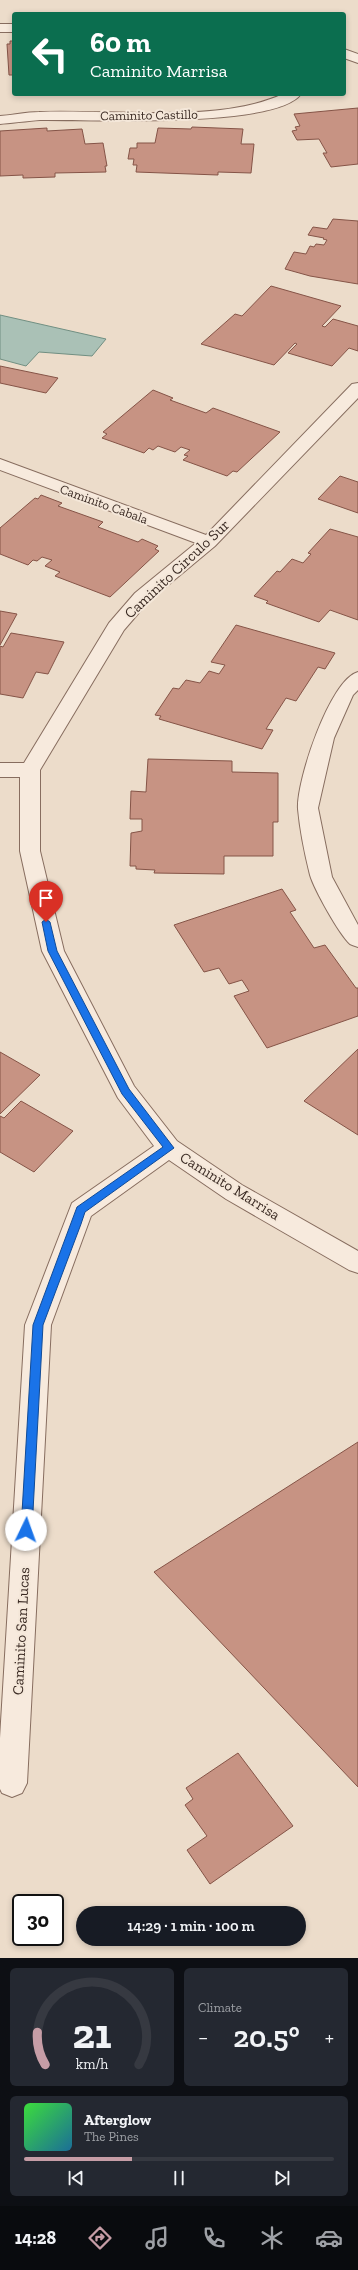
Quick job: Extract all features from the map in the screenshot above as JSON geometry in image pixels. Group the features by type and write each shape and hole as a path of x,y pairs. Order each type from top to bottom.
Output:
{"street":[{"path":"0,28 12,28"},
{"name":"Caminito Castillo","path":"0,120 38,116 189,115 251,109 286,99 291,96"},
{"name":"Caminito Circulo Sur","path":"30,770 116,627 142,597 209,542 355,398"},
{"name":"Caminito Cabala","path":"0,464 209,542"},
{"path":"358,678 345,692 324,738 314,776 308,808 322,877 346,925 358,939"},
{"path":"0,770 30,770"},
{"name":"Caminito Marrisa","path":"30,770 30,851 53,951 126,1092 169,1148 234,1192 358,1263"},
{"name":"Caminito San Lucas","path":"12,1783 38,1325 81,1210 169,1148"}],"shaded area":[{"path":"0,315 106,339 92,356 39,352 26,366 0,359"}],"building":[{"path":"10,41 12,41 12,75 9,75 7,44 10,44"},
{"path":"358,108 358,164 331,167 323,153 327,153 319,139 297,140 292,131 297,130 295,127 300,126 294,114"},
{"path":"192,127 243,129 241,144 254,144 251,173 218,172 218,175 136,172 137,165 133,165 134,159 128,159 130,148 137,148 137,143 155,143 158,128 191,129"},
{"path":"47,128 47,131 82,129 85,144 103,143 107,166 105,166 106,172 55,173 55,177 23,178 23,175 0,176 0,131"},
{"path":"333,219 358,221 358,284 310,276 285,269 294,252 306,254 310,246 314,247 316,244 324,245 327,240 323,239 324,238 308,235 313,227 327,229"},
{"path":"271,286 341,306 322,326 325,327 333,319 358,326 358,351 349,348 332,366 288,353 297,344 295,343 274,365 201,344 235,314 242,316"},
{"path":"0,366 58,378 46,393 0,383"},
{"path":"153,390 173,398 170,400 206,413 213,408 280,432 237,472 233,471 227,476 183,460 188,456 184,455 190,450 181,447 175,452 158,446 153,450 149,448 144,453 102,438 107,434 103,432"},
{"path":"340,476 358,482 358,513 318,499"},
{"path":"41,495 62,503 58,506 103,522 98,527 138,542 142,539 158,546 155,549 159,551 110,597 55,576 60,572 45,566 52,560 42,557 37,561 33,560 28,565 0,554 0,528 35,498 38,499"},
{"path":"330,529 358,537 358,620 330,610 319,622 266,603 268,601 254,596 277,571 280,572 292,559 303,563 311,554 308,553"},
{"path":"0,611 17,614 0,645"},
{"path":"236,625 335,653 325,669 318,667 296,701 286,698 266,729 273,730 262,749 159,719 161,716 155,715 173,688 179,689 186,680 200,683 209,671 219,674 225,665 211,662"},
{"path":"11,633 64,642 48,674 36,672 23,698 0,694 0,646 3,647"},
{"path":"148,759 232,761 232,772 278,773 278,822 273,822 273,856 224,856 224,874 154,873 155,870 136,869 136,866 130,866 131,833 142,831 142,819 130,819 131,791 146,792"},
{"path":"282,889 296,910 290,912 314,948 325,945 356,988 358,988 358,1016 267,1048 234,996 249,991 242,980 229,984 219,968 204,972 174,925"},
{"path":"358,1049 358,1135 304,1101"},
{"path":"0,1052 40,1075 0,1114"},
{"path":"21,1101 73,1131 34,1172 0,1152 0,1116 4,1118"},
{"path":"358,1442 358,1787 154,1572"},
{"path":"238,1753 293,1826 210,1884 187,1850 207,1836 185,1805 193,1799 186,1788"}],"route":[{"path":"26,1530 38,1325 81,1210 169,1148 126,1092 53,951 46,922"}]}
